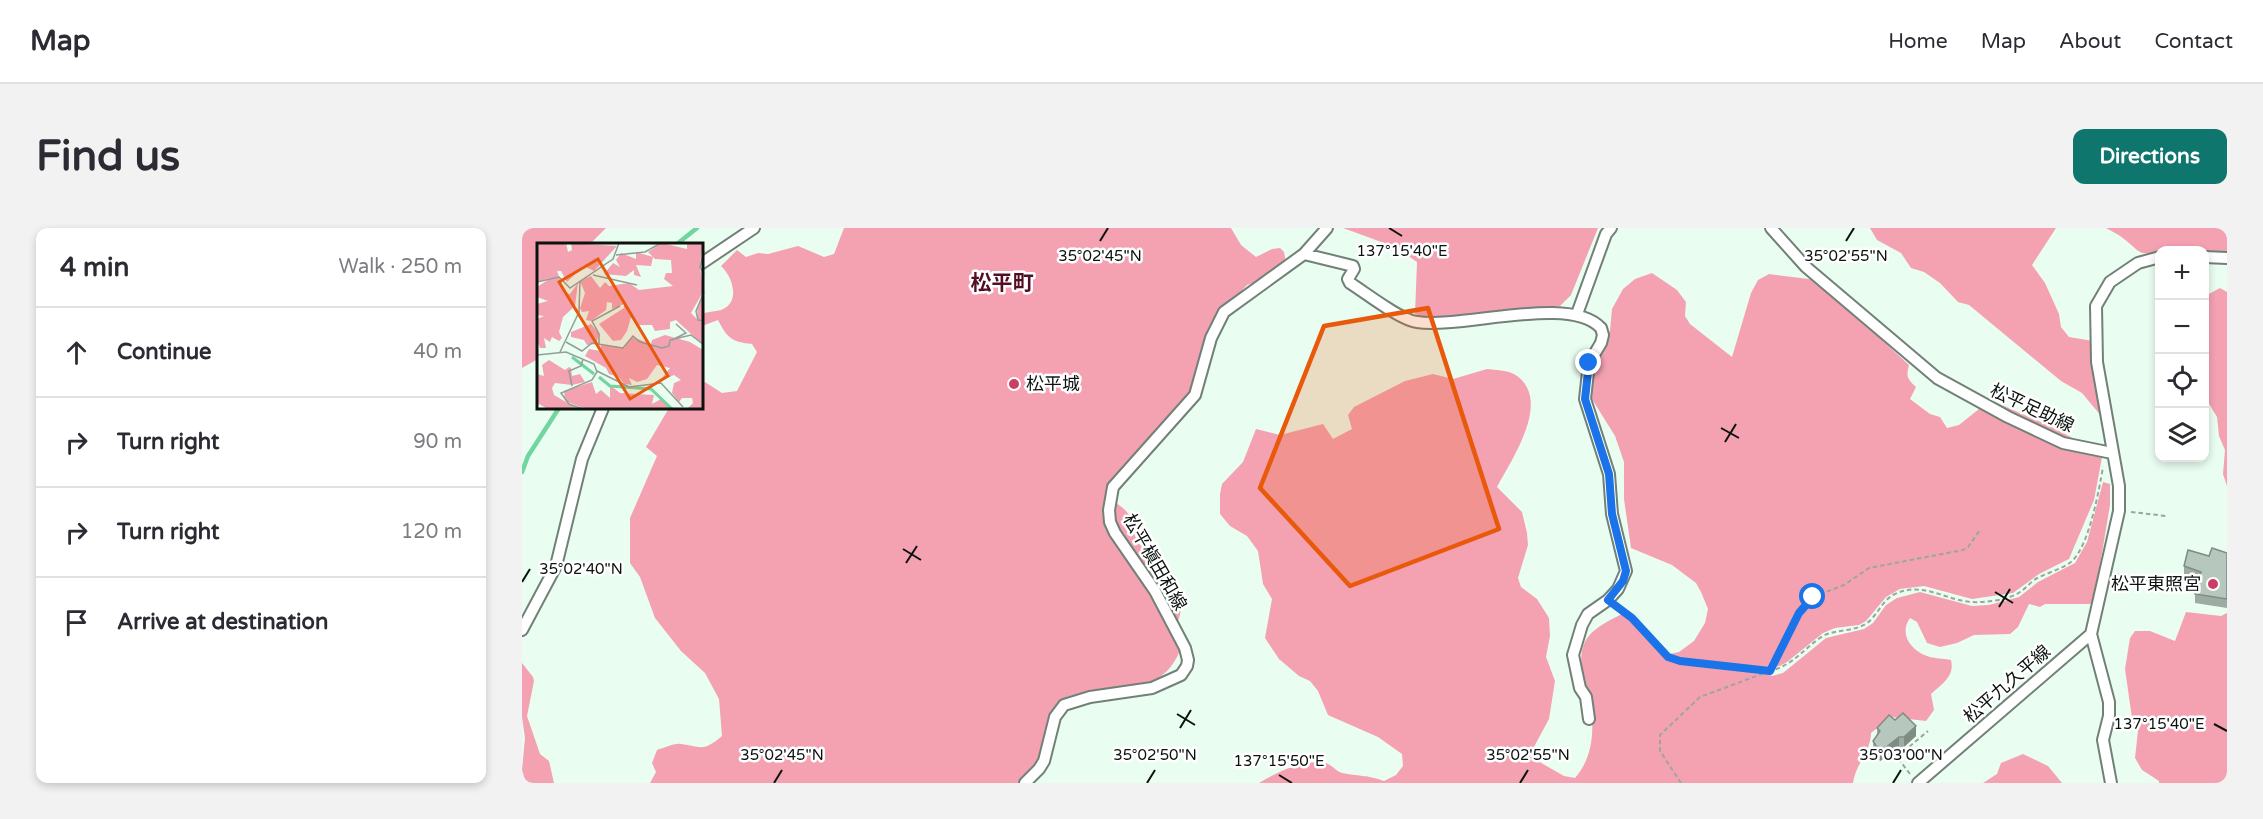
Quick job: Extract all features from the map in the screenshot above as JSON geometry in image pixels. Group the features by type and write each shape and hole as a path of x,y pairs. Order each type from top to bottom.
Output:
{"street":[{"path":"704,262 754,228"},
{"name":"松平槇田和線","path":"1025,783 1044,761 1055,717 1064,705 1090,697 1152,688 1180,675 1186,666 1188,660 1185,648 1155,591 1115,533 1108,510 1110,498 1117,481 1195,395 1211,338 1224,312 1304,254 1327,228"},
{"path":"1577,314 1606,234 1611,228"},
{"name":"松平足助線","path":"1771,228 1814,273 1937,378 2008,417 2063,443 2109,453"},
{"path":"1304,254 1353,266 1354,269 1348,279 1350,283 1407,319 1418,322 1472,320 1556,312 1577,314 1598,325 1604,335 1589,363 1585,399 1609,474 1612,514 1626,571 1623,581 1608,600 1588,614 1582,625 1573,655 1580,688 1586,697 1589,719"},
{"path":"2209,257 2227,258"},
{"path":"2112,783 2103,740 2109,716 2109,702 2091,634 2119,511 2119,486 2109,453 2097,362 2096,306 2110,282 2138,263 2155,258"},
{"path":"522,630 555,566 582,459 602,410"},
{"name":"松平九久平線","path":"1914,779 2091,634"}],"path":[{"path":"1681,783 1660,751 1660,735 1700,697 1790,664 1825,635 1860,627 1869,621 1882,604 1895,594 1923,589 1972,602 2005,598 2019,593 2035,579 2071,562 2088,528 2109,453"},
{"path":"2119,511 2166,516"},
{"path":"1770,671 1799,613 1813,597 1844,585 1869,568 1963,550 1968,547 1980,530"},
{"path":"2105,572 2187,589"},
{"path":"1608,600 1632,618 1668,657 1680,661 1770,671"},
{"path":"1914,779 1897,757 1928,731"}],"highlighted area":[{"path":"1428,308 1499,529 1350,586 1260,488 1324,326"}],"shaded area":[{"path":"522,228 606,228 591,243 537,243 537,360 522,368"},
{"path":"844,228 1231,228 1241,245 1256,257 1272,249 1280,248 1284,252 1286,263 1271,276 1247,285 1215,318 1192,393 1113,479 1106,495 1107,524 1122,552 1154,598 1180,650 1166,672 1146,684 1122,691 1075,695 1064,699 1056,708 1051,719 1037,765 1020,783 650,783 656,772 652,763 657,750 678,744 706,746 722,736 719,699 705,673 681,651 655,618 640,577 630,563 630,518 657,456 646,447 668,410 704,410 705,382 722,393 737,391 757,352 752,344 731,338 718,320 704,325 704,313 727,307 733,296 732,283 721,266 737,250 746,257 798,246 824,257 834,254"},
{"path":"1343,228 1598,228 1571,295 1560,306 1461,317 1429,318 1415,314 1417,262 1395,247"},
{"path":"1870,228 2056,228 2032,265 2045,283 2059,314 2061,327 2069,337 2093,341 2102,417 2082,393 2061,381 1969,305 1958,302 1940,283 1924,272 1911,268 1901,253 1877,240"},
{"path":"2106,228 2227,228 2227,255 2209,254 2209,246 2155,246 2155,253 2142,253"},
{"path":"1652,273 1677,290 1686,302 1685,316 1690,324 1732,357 1751,293 1758,280 1769,274 1817,280 1909,365 1908,377 1916,387 1910,399 1930,414 1940,417 1947,428 1959,425 1979,409 1997,403 2051,427 2090,448 2102,457 2094,500 2069,559 2039,574 2013,593 1972,599 1924,586 1900,589 1886,597 1866,621 1859,625 1835,628 1823,633 1780,666 1767,667 1678,658 1670,654 1679,652 1694,641 1705,623 1708,609 1696,583 1672,565 1631,548 1624,499 1624,462 1615,436 1592,399 1595,360 1610,331 1612,309 1623,289 1635,279"},
{"path":"2220,288 2227,292 2227,486 2223,474 2225,450 2219,436 2217,417 2209,404 2209,294"},
{"path":"1487,369 1514,374 1525,385 1530,398 1530,413 1526,429 1497,487 1522,512 1528,545 1518,578 1521,587 1537,599 1549,618 1550,636 1546,657 1555,681 1549,719 1529,756 1564,776 1575,778 1582,769 1592,736 1590,701 1582,667 1581,655 1584,644 1596,629 1624,613 1667,660 1764,672 1772,676 1783,673 1826,638 1864,629 1873,623 1886,605 1897,598 1920,592 1972,606 1989,605 2019,597 2038,582 2075,563 2087,542 2103,482 2110,484 2110,505 2094,601 2090,604 2045,604 2040,607 2029,604 2018,627 2010,634 1974,635 1957,643 1940,647 1927,643 1917,622 1910,618 1906,635 1911,645 1927,656 1951,660 1951,671 1947,679 1931,694 1934,710 1926,721 1891,717 1871,733 1853,783 1259,783 1291,767 1317,762 1326,763 1342,773 1384,781 1396,775 1403,766 1402,754 1378,737 1328,715 1318,691 1310,681 1299,676 1279,659 1265,638 1272,599 1263,584 1258,551 1247,536 1230,526 1220,514 1222,484 1243,462 1256,429 1280,435 1323,424 1333,439 1352,429 1348,415 1354,407 1405,381 1433,374 1453,379"},
{"path":"1113,501 1126,511 1138,542 1166,571 1175,585 1181,608 1177,623 1121,535 1113,518"},
{"path":"2186,612 2221,616 2227,613 2227,783 2159,783 2142,770 2135,758 2138,731 2132,718 2125,669 2130,638 2135,631 2150,631 2175,641"},
{"path":"522,663 534,681 527,716 540,754 549,761 554,783 526,783 522,770 525,738 522,717"},
{"path":"2023,754 2048,766 2062,783 1983,783 1997,774 2001,763"}],"building":[{"name":"松平東照宮","path":"2212,548 2227,553 2227,599 2195,594 2201,572 2184,566 2188,550 2209,556"},
{"path":"1903,713 1916,726 1904,737 1899,737 1880,752 1873,741 1880,731 1877,728 1889,715 1895,720"}],"waterway":[{"path":"678,243 697,228"},
{"path":"522,472 528,456 558,410"}],"place":[{"name":"松平城","path":"1014,384"},
{"name":"松平東照宮","path":"2213,584"}],"district":[{"name":"松平町","path":"1002,283"}],"route":[{"path":"1589,363 1585,399 1609,474 1612,514 1626,571 1623,581 1608,600 1632,618 1668,657 1680,661 1770,671 1799,613 1813,597"}]}
